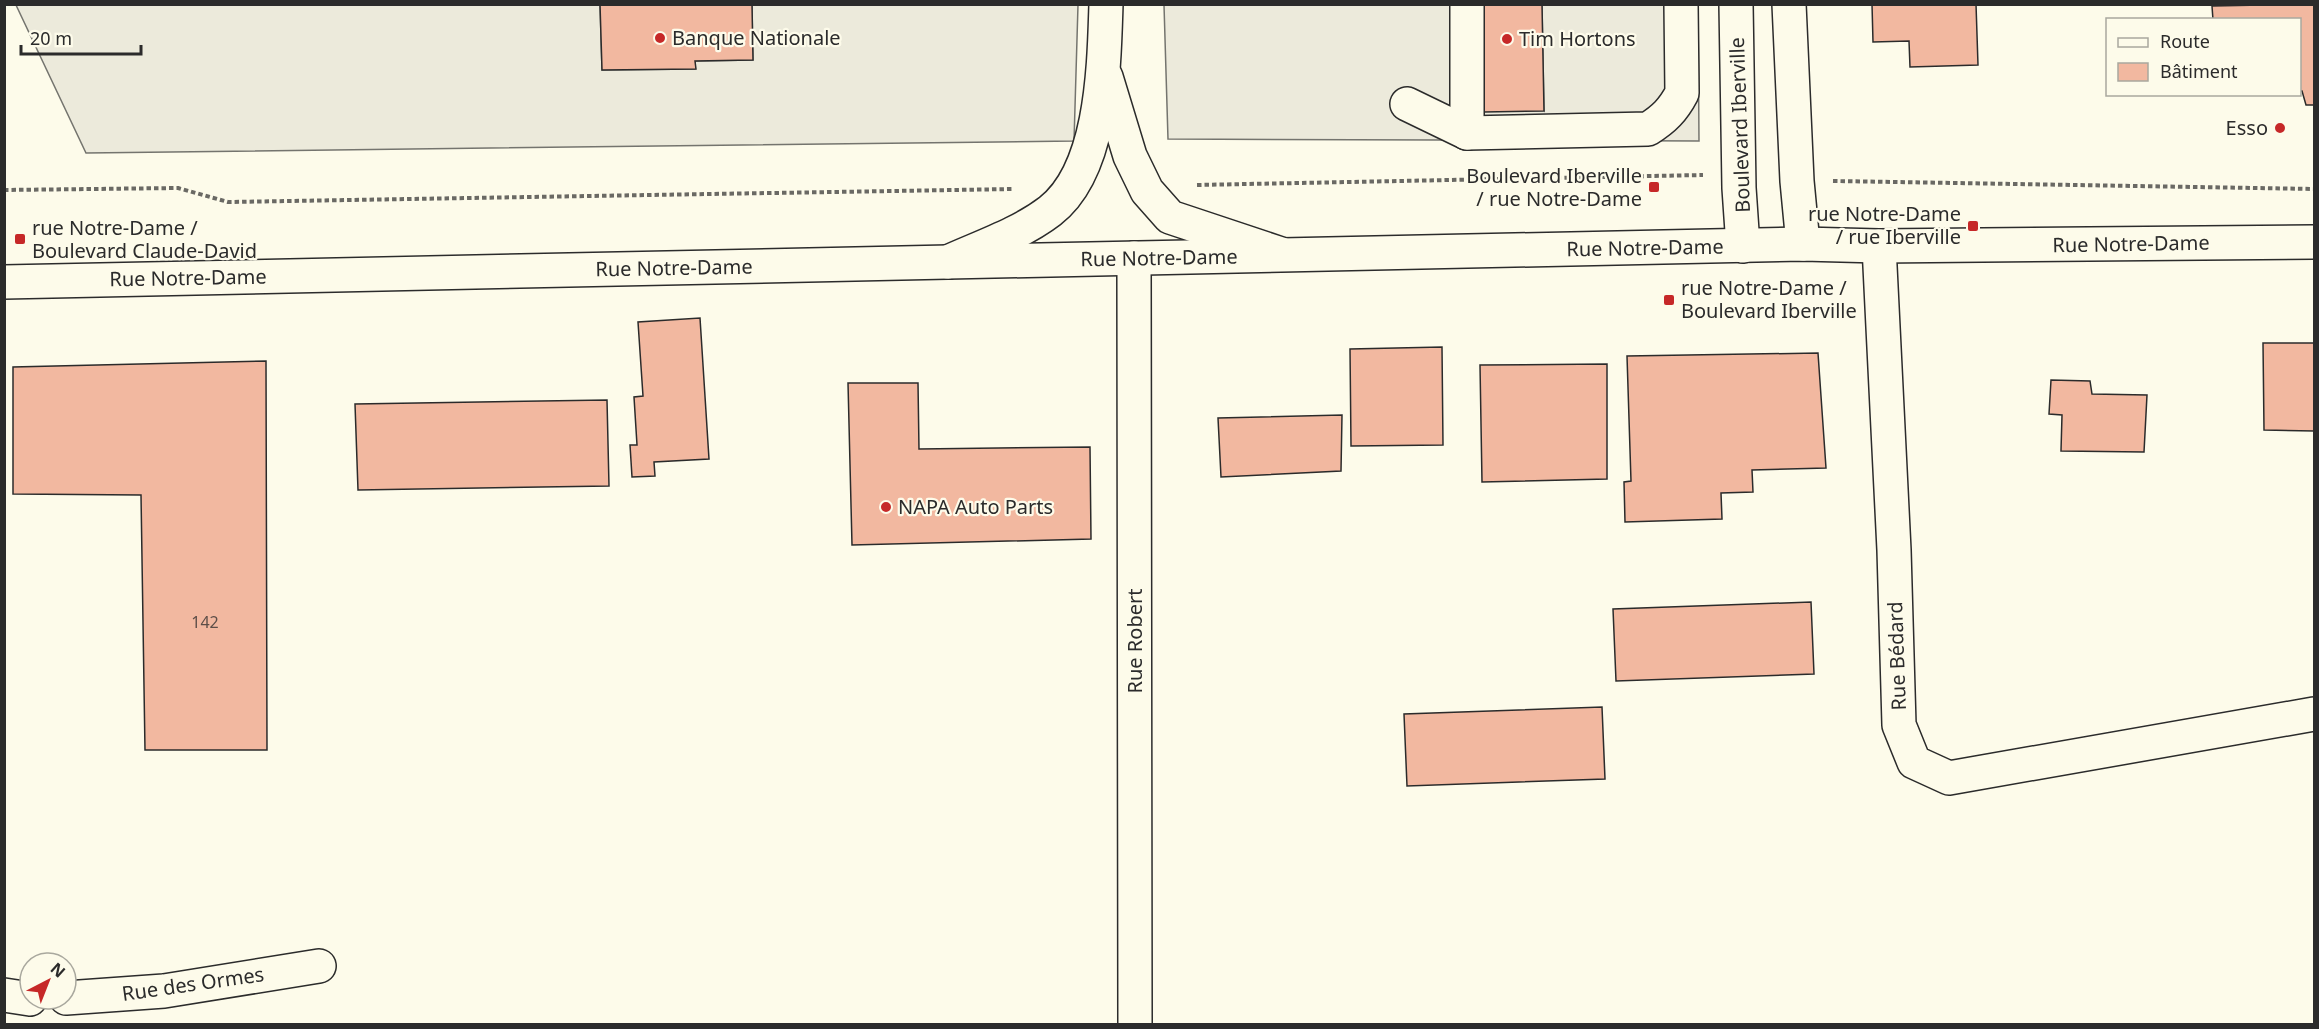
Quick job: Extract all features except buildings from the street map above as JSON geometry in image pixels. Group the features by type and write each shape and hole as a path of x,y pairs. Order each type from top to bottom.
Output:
{"street":[{"path":"948,262 1031,223 1052,210 1070,189 1086,160 1104,73 1106,4"},
{"path":"1467,4 1467,133"},
{"path":"1407,104 1467,133 1648,129 1665,118 1682,93 1681,4"},
{"name":"Boulevard Iberville","path":"1736,4 1739,188 1743,246"},
{"path":"1789,4 1797,181 1803,244"},
{"path":"1104,73 1130,156 1145,187 1170,217 1285,255"},
{"name":"Rue Notre-Dame","path":"4,282 1803,244 1879,246 2314,242"},
{"name":"Rue Bédard","path":"1879,246 1894,550 1899,725 1914,762 1949,778 2314,714"},
{"name":"Rue Robert","path":"1134,258 1135,1024"},
{"name":"Rue des Ormes","path":"78,997 164,991 319,966"}],"path":[{"path":"1145,187 1687,175"},
{"path":"1836,181 2314,189"},
{"path":"4,190 178,188 228,202 1070,189"}],"shaded area":[{"path":"16,5 600,5 602,70 695,69 695,61 753,60 752,5 1078,5 1074,141 86,153"},
{"path":"1164,5 1482,5 1544,110 1542,5 1698,5 1699,141 1168,139"}],"place":[{"name":"Banque Nationale","path":"660,38"},
{"name":"Tim Hortons","path":"1507,39"},
{"name":"Esso","path":"2280,128"},
{"name":"Boulevard Iberville / rue Notre-Dame","path":"1654,187"},
{"name":"rue Notre-Dame / rue Iberville","path":"1973,226"},
{"name":"rue Notre-Dame / Boulevard Claude-David","path":"20,239"},
{"name":"rue Notre-Dame / Boulevard Iberville","path":"1669,300"},
{"name":"NAPA Auto Parts","path":"886,507"}]}
